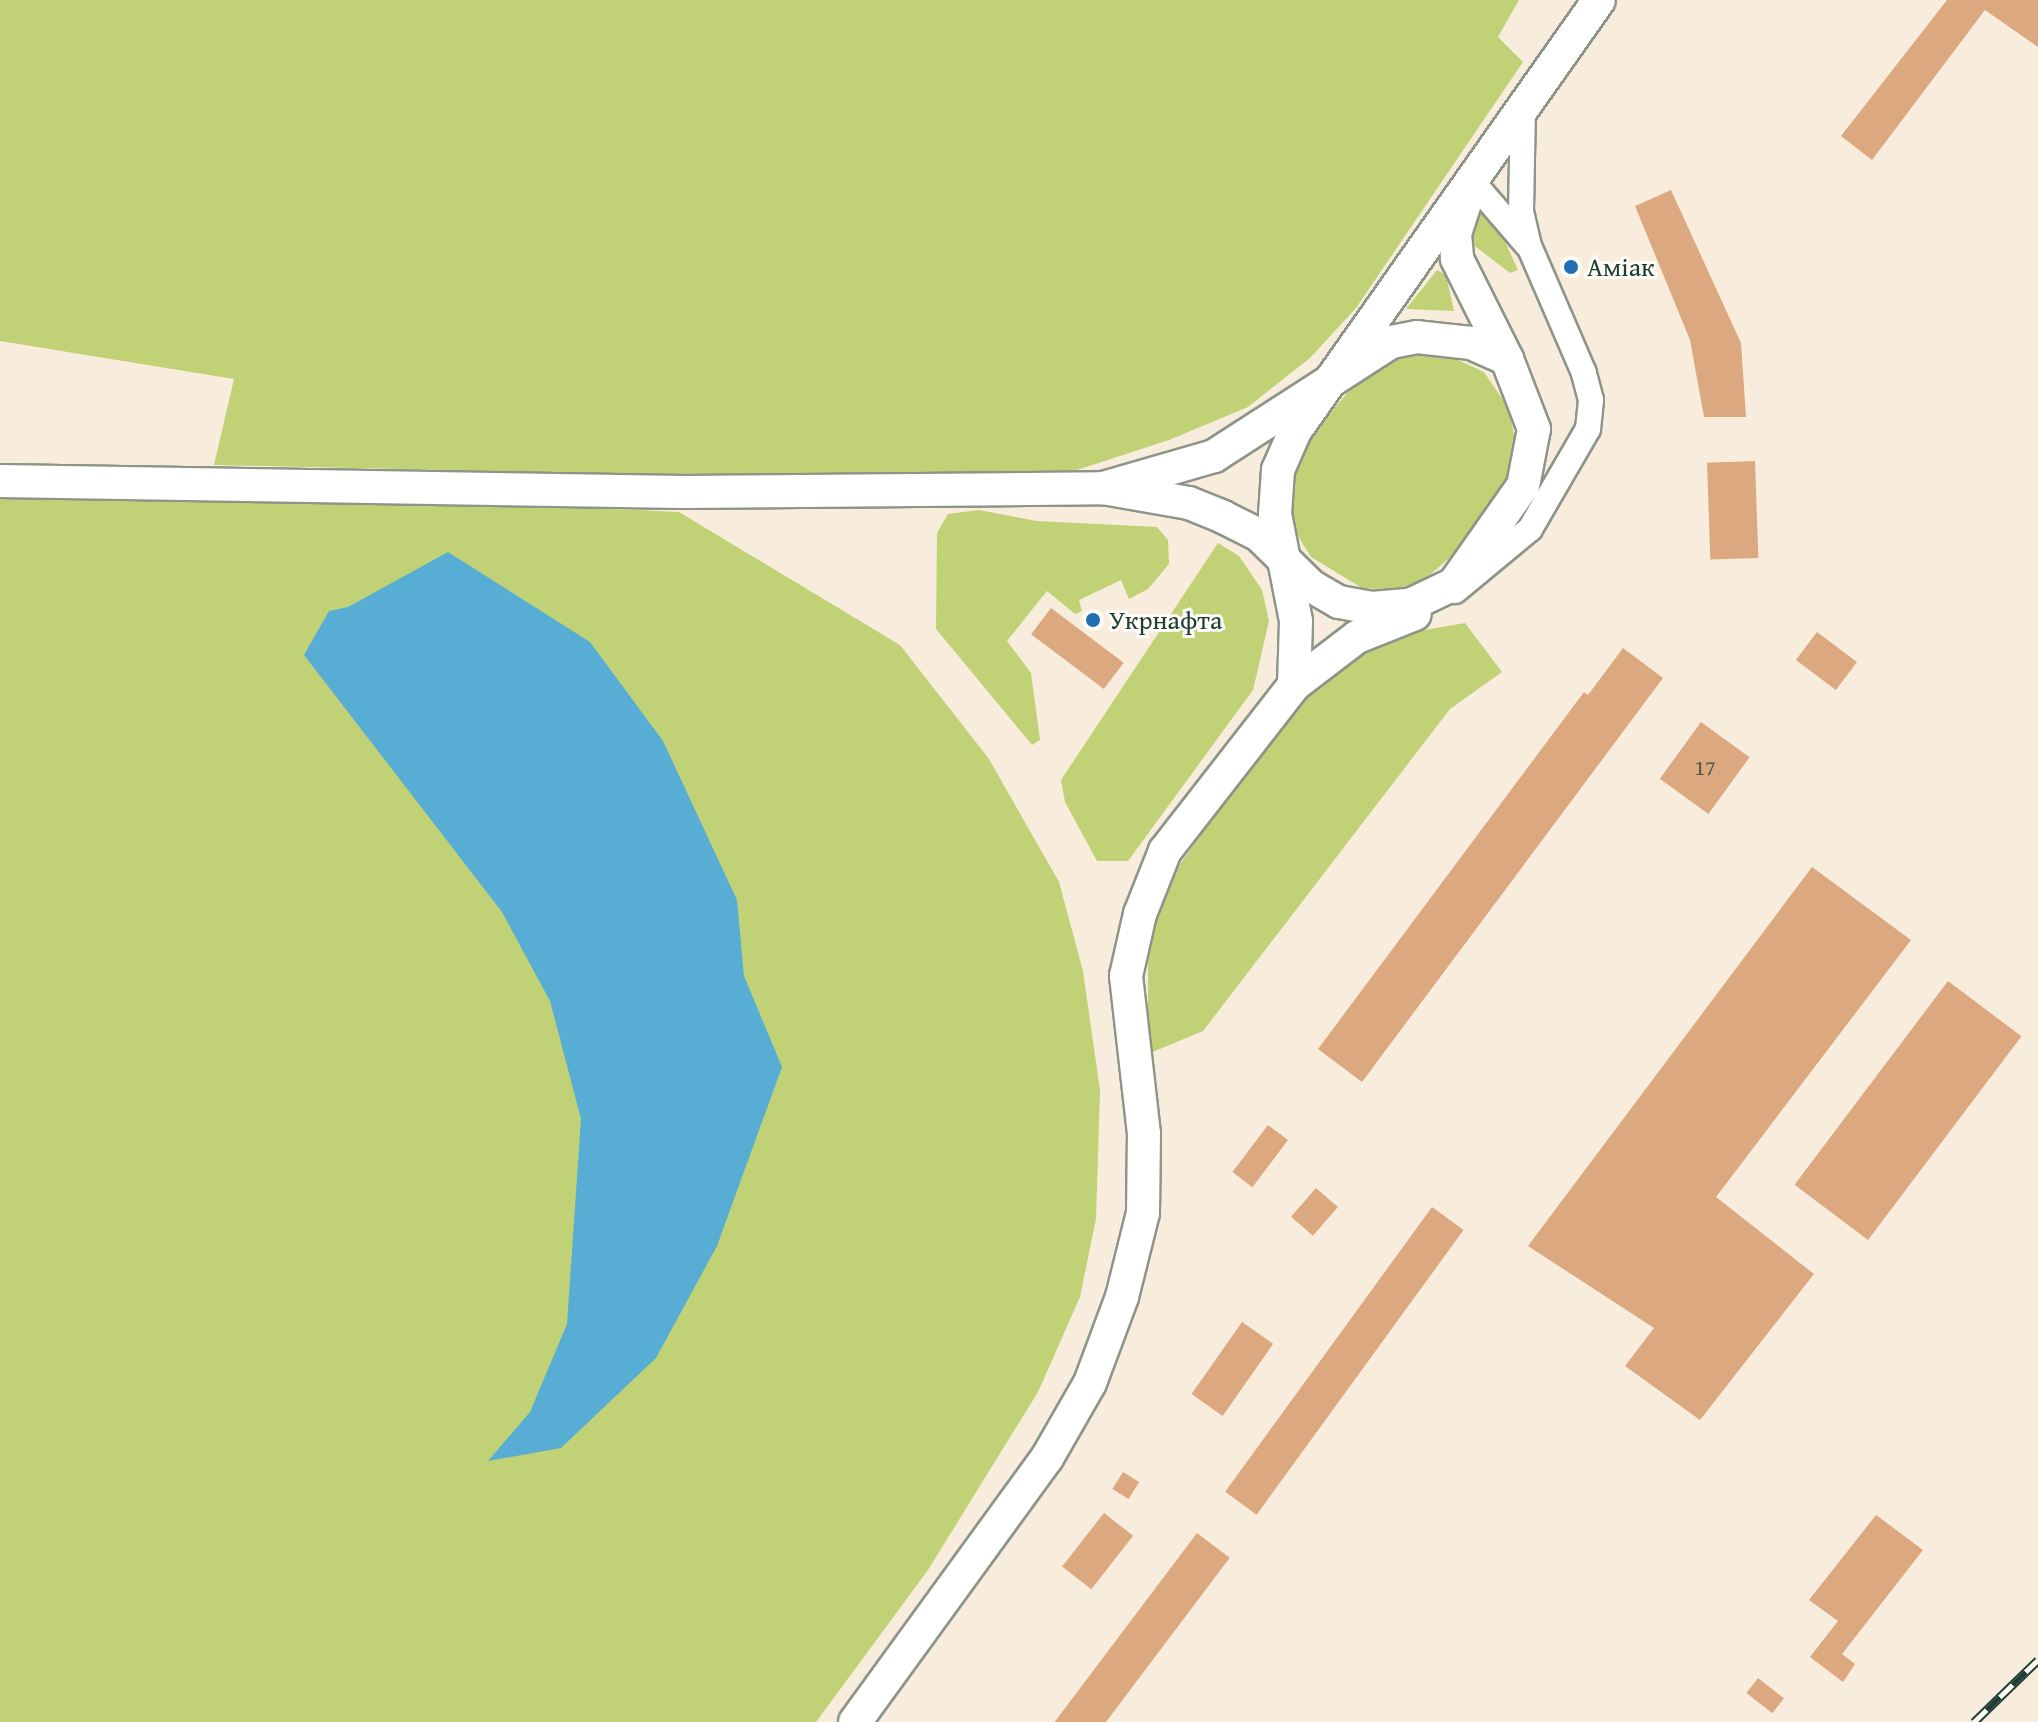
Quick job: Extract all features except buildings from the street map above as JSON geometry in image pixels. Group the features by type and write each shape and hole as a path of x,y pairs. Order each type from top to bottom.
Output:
{"main road":[{"path":"1294,685 1296,621 1289,564 1275,514 1278,470 1295,431 1599,0"},
{"path":"855,1722 1005,1520 1090,1383 1122,1297 1143,1213 1144,1134 1126,976 1140,914 1165,851 1294,685 1357,637 1450,591 1506,516 1532,456 1529,406 1457,259 1455,234 1472,181"},
{"path":"1103,488 1214,456 1328,386 1391,342 1417,337 1471,343 1507,359"},
{"path":"0,481 684,492 1103,488 1189,503 1259,535 1289,564 1339,602 1372,608 1410,605 1450,591"}],"street":[{"path":"1450,591 1530,529 1588,429 1591,400 1584,373 1529,246 1519,175 1523,108"},
{"path":"1472,181 1529,246"}],"green space":[{"path":"0,0 1519,0 1498,37 1523,62 1356,308 1310,358 1248,407 1169,440 1077,470 907,480 214,465 234,379 0,341"},
{"path":"1481,213 1497,224 1518,270 1510,273 1463,237"},
{"path":"1437,270 1446,275 1454,311 1406,309"},
{"path":"1406,351 1441,352 1484,372 1509,409 1516,445 1510,472 1454,554 1426,578 1397,590 1362,588 1311,557 1294,530 1289,490 1306,445 1337,405 1368,369"},
{"path":"0,498 503,504 679,512 900,645 989,759 1059,882 1083,971 1100,1090 1096,1219 1080,1297 1038,1392 928,1570 816,1722 0,1722"},
{"path":"979,510 1037,521 1157,527 1168,540 1169,564 1148,589 1129,599 1121,580 1079,600 1082,611 1075,614 1047,591 1007,641 1031,673 1040,740 1032,745 936,629 937,533 948,514"},
{"path":"1218,543 1239,556 1262,590 1269,621 1253,690 1128,861 1097,861 1065,802 1061,780"},
{"path":"1465,623 1502,672 1450,709 1203,1031 1148,1054 1148,932 1168,881 1272,735 1333,661 1401,634"}],"water":[{"path":"448,552 590,642 663,741 737,900 744,976 782,1067 717,1246 656,1358 561,1448 488,1461 530,1412 567,1324 581,1119 550,1001 502,912 304,655 329,611 348,607"}],"railway":[{"path":"1974,1722 2038,1660"}],"place":[{"name":"Аміак","path":"1571,267"},
{"name":"Укрнафта","path":"1093,620"}]}
